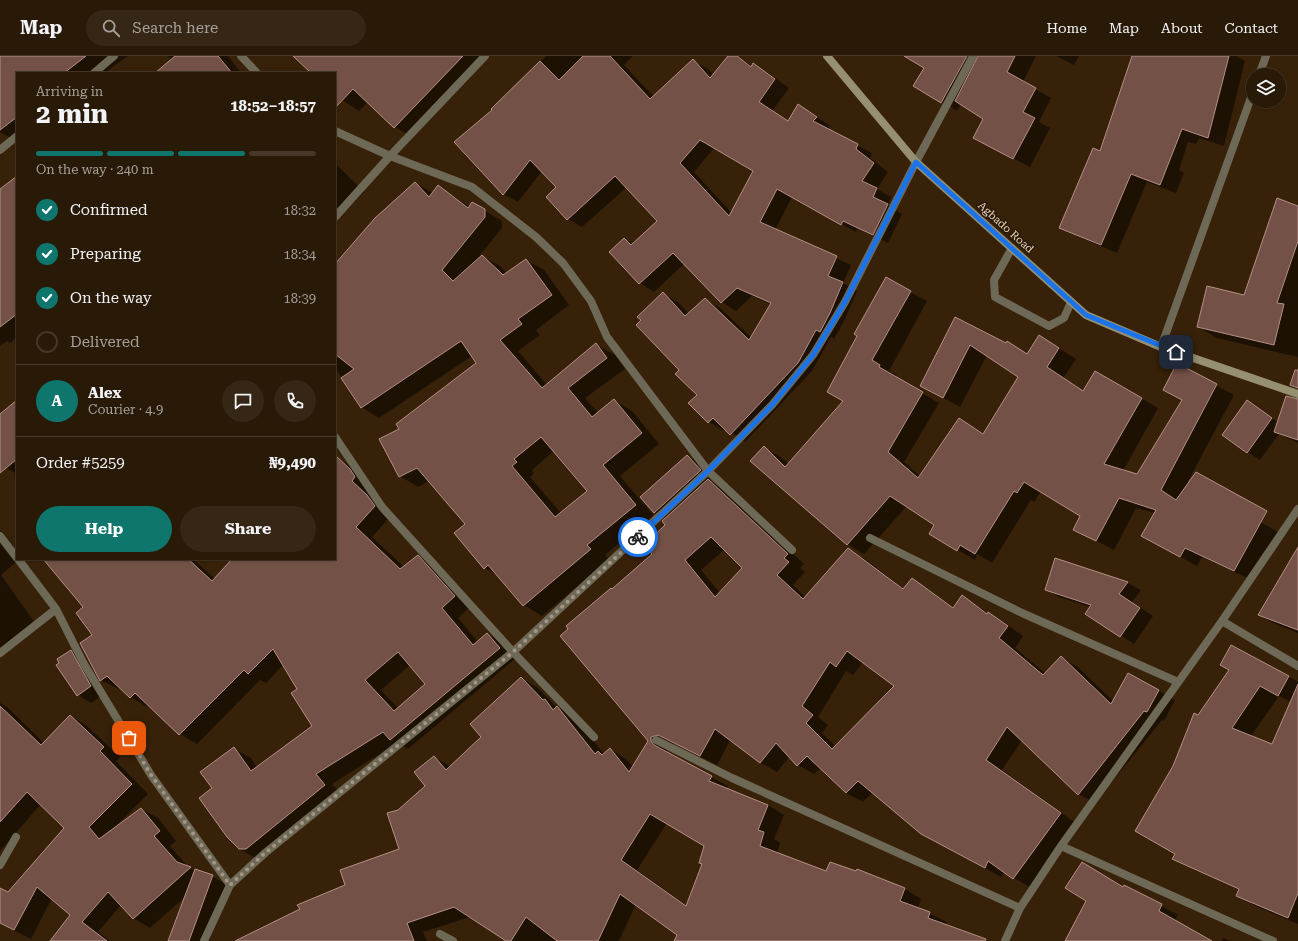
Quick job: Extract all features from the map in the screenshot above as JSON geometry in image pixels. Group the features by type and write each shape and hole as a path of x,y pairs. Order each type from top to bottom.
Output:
{"main road":[{"name":"Agbado Road","path":"827,56 916,162 1086,315 1161,347 1298,394"}],"street":[{"path":"95,72 114,56"},
{"path":"241,56 256,72"},
{"path":"336,216 390,156 485,56"},
{"path":"204,941 230,885 265,853 513,652 708,471 772,405 813,355 845,302 916,162 973,56"},
{"path":"1262,68 1266,56"},
{"path":"1161,347 1247,108"},
{"path":"336,131 390,156 472,187 536,237 563,263 591,301 607,337 708,471 792,550"},
{"path":"1,149 16,137"},
{"path":"1012,248 994,280 995,297 1049,326 1064,318 1071,302"},
{"path":"336,438 382,507 513,652 594,737"},
{"path":"1005,941 1020,908 1060,846 1222,621 1298,509"},
{"path":"0,536 16,558"},
{"path":"870,538 1022,613 1178,682"},
{"path":"18,560 56,609 84,664 151,775 230,885"},
{"path":"0,653 56,609"},
{"path":"1222,621 1298,666"},
{"path":"656,740 781,800 1020,908"},
{"path":"0,865 16,837"},
{"path":"1060,846 1273,941"},
{"path":"440,934 453,941"}],"building":[{"path":"0,56 86,56 65,72 16,72 16,118 0,130"},
{"path":"175,56 218,56 231,72 156,72"},
{"path":"293,56 463,56 394,128 353,89 336,107 336,72 310,72"},
{"path":"583,56 610,56 650,99 693,59 710,78 728,56 737,56 751,67 753,63 775,79 759,102 788,121 798,104 817,117 813,121 858,144 856,149 874,163 862,181 877,188 873,197 888,204 873,235 843,221 841,225 777,189 760,222 837,256 828,276 843,282 820,332 816,330 798,363 730,435 713,418 708,423 688,403 697,395 675,374 679,370 636,325 641,320 637,317 663,292 685,316 705,298 749,340 771,303 737,288 721,303 673,253 639,284 609,252 624,238 631,245 657,221 615,176 567,220 546,197 556,187 530,160 503,195 454,142 492,110 491,109 540,61 559,80","holes":["700,140 753,171 729,216 680,163"]},
{"path":"904,56 967,56 941,103 913,86 924,68"},
{"path":"978,56 1015,56 1007,72 1036,88 1023,112 1035,118 1013,159 973,138 983,119 955,101"},
{"path":"1132,56 1229,56 1208,138 1182,129 1160,185 1131,174 1101,245 1059,228 1093,148 1100,151"},
{"path":"16,177 16,315 0,327 0,189"},
{"path":"415,182 429,197 438,185 468,208 472,202 485,209 485,217 442,270 453,281 482,255 503,275 526,259 552,295 518,319 522,324 500,340 542,388 596,343 607,358 568,388 592,417 614,399 642,433 603,465 636,505 587,545 591,549 523,606 488,565 484,569 454,533 465,524 417,468 399,477 379,439 399,429 396,424 476,363 461,341 361,408 341,378 354,369 336,355 336,263 375,218","holes":["541,437 587,491 555,517 512,466 517,462 514,459"]},
{"path":"1277,198 1298,206 1298,241 1277,303 1284,304 1274,345 1197,327 1207,286 1244,295"},
{"path":"886,277 911,291 872,360 880,365 879,367 923,392 888,452 918,478 959,418 983,434 1018,377 970,345 943,398 920,386 955,317 1006,343 1007,341 1027,354 1039,335 1059,348 1047,367 1083,391 1095,371 1142,398 1104,464 1137,474 1182,400 1163,390 1177,363 1217,384 1161,490 1176,500 1196,472 1267,511 1234,571 1185,548 1180,557 1141,536 1156,510 1119,498 1096,541 1073,530 1080,516 1024,482 1017,493 1014,491 975,554 960,545 957,551 929,534 934,525 890,496 847,545 750,461 764,446 785,467 843,401 827,392 857,336 854,334"},
{"path":"1295,370 1298,370 1298,388 1290,385"},
{"path":"1286,396 1298,399 1298,440 1274,432"},
{"path":"1247,400 1272,418 1247,453 1222,435"},
{"path":"16,401 16,460 0,473 0,414"},
{"path":"687,455 701,470 654,513 640,497"},
{"path":"336,456 350,469 355,477 352,481 367,495 375,506 356,527 400,569 418,555 455,596 442,608 473,645 487,633 500,648 390,740 383,732 316,774 325,785 246,849 239,849 227,837 199,798 212,788 200,772 234,747 251,771 312,726 291,693 297,689 273,649 248,674 244,670 179,735 135,693 130,698 107,676 100,681 80,643 92,635 76,613 83,607 44,560 189,560 212,581 231,560 336,560","holes":["398,652 425,684 394,711 365,680"]},
{"path":"708,479 788,554 784,558 789,562 777,575 803,599 848,548 903,589 912,578 953,608 962,595 987,614 988,612 1008,626 999,638 1043,675 1061,656 1111,704 1128,673 1159,690 1147,712 1144,711 1078,795 1007,727 986,760 1061,813 1013,879 988,861 985,868 921,834 858,781 846,793 807,756 797,766 776,743 760,763 715,729 700,756 658,735 651,737 651,741 654,745 712,776 709,781 768,805 758,830 764,832 760,846 826,871 830,862 856,871 857,869 905,888 900,901 930,912 928,918 986,939 985,941 674,941 677,935 620,894 598,941 557,941 526,917 511,941 506,941 454,907 407,923 414,941 235,941 300,909 297,905 345,885 340,870 399,849 387,813 398,810 425,786 414,772 434,756 446,770 481,737 470,724 521,677 543,700 545,699 553,710 557,706 595,754 598,751 602,755 610,748 629,772 648,741 560,636 568,629 566,626 652,554 644,545 665,525 662,521","holes":["711,537 742,568 715,597 685,560","847,651 894,686 832,749 806,723 813,715 802,706 830,662 836,667","650,814 704,846 699,863 702,864 686,906 621,860"]},
{"path":"1298,547 1298,630 1258,615"},
{"path":"1055,558 1128,582 1119,594 1140,608 1120,637 1085,614 1091,605 1045,590"},
{"path":"1231,645 1289,676 1278,696 1260,686 1232,728 1272,744 1298,684 1298,893 1288,918 1236,896 1239,889 1172,859 1175,854 1135,831 1173,766 1194,713 1198,715 1229,670 1220,665"},
{"path":"71,650 91,686 77,696 56,665 59,663 57,659"},
{"path":"0,706 41,745 70,715 104,747 100,751 132,784 89,827 99,839 141,808 160,831 154,836 177,862 191,867 133,919 108,892 82,922 107,941 50,941 70,915 37,887 14,930 0,923 0,888 8,892 64,828 27,792 0,822"},
{"path":"1082,862 1123,887 1124,885 1162,904 1159,911 1212,941 1065,941 1086,901 1065,888"},
{"path":"195,869 213,875 189,941 168,941"}],"way so far":[{"path":"129,738 151,775 230,885 265,853 513,652 638,537"}],"route":[{"path":"638,537 708,471 772,405 813,355 845,302 916,162 1086,315 1176,352"}]}
